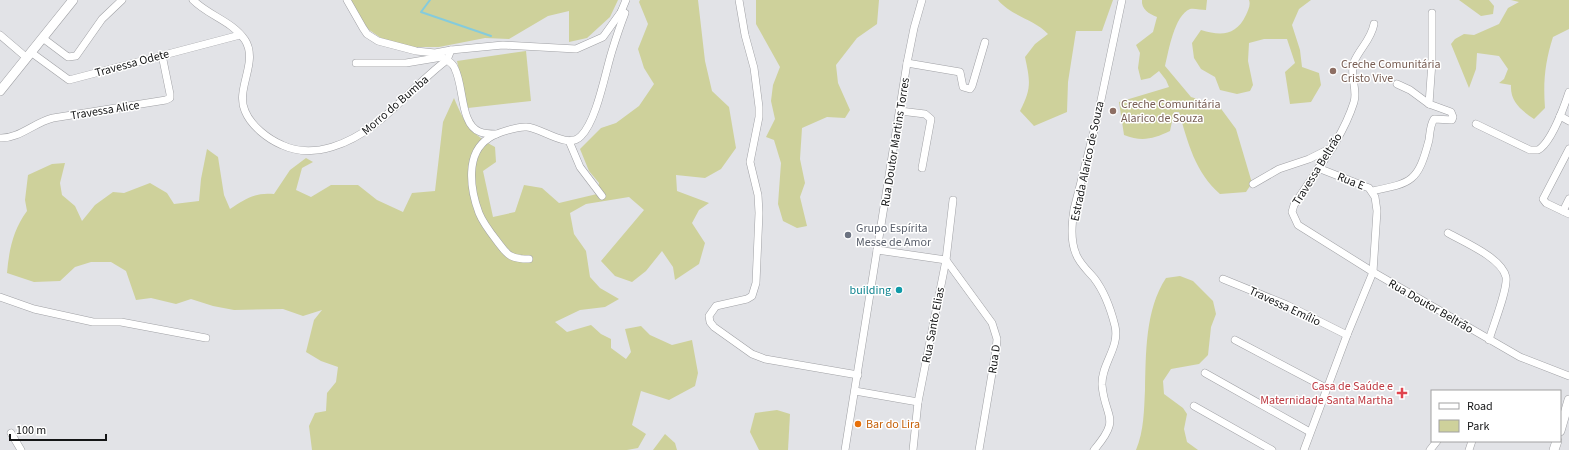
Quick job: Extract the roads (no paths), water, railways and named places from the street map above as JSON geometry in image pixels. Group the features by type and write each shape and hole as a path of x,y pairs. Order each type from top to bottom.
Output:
{"main road":[{"path":"0,91 44,39 73,0"},
{"path":"1564,426 1569,400"}],"street":[{"path":"44,39 68,57 76,56 102,19 122,0"},
{"name":"Morro do Bumba","path":"193,0 203,10 222,19 240,35 249,49 250,59 243,100 244,109 248,119 273,141 290,149 302,151 324,149 344,144 362,135 378,124 448,55"},
{"path":"347,0 363,28 378,41 416,51 448,55"},
{"path":"356,63 406,63 503,44 576,49 602,37 621,12 626,0"},
{"path":"739,0 745,35 754,68 759,107 759,117 750,162 758,195 759,213 756,283 752,296 747,299 716,306 709,316 710,322 721,334 758,356 858,375"},
{"name":"Rua Doutor Martins Torres","path":"845,450 907,63 914,28 922,0"},
{"name":"Estrada Alarico de Souza","path":"1094,450 1106,433 1110,422 1102,385 1104,372 1114,349 1115,327 1103,293 1076,254 1072,233 1074,208 1097,119 1122,0"},
{"path":"448,55 458,76 466,114 472,127 479,132 496,134 528,127 569,141 576,140 581,136 595,109 624,14 621,12"},
{"path":"1428,104 1432,62 1432,13"},
{"name":"Travessa Beltrão","path":"1298,225 1293,217 1294,205 1333,147 1354,101 1352,70 1354,62 1369,40 1374,24"},
{"path":"0,35 29,55"},
{"name":"Travessa Odete","path":"29,55 69,80 240,35"},
{"path":"907,63 960,72 963,87 970,89 985,42"},
{"name":"Travessa Alice","path":"0,138 19,133 37,123 53,118 166,100 170,98 162,55"},
{"path":"1372,191 1404,184 1412,180 1424,156 1434,119 1448,121 1452,120 1453,117 1451,112 1428,104 1410,90 1397,84"},
{"path":"1476,124 1530,150 1541,148 1560,116 1569,92"},
{"path":"900,111 925,114 931,119 922,168"},
{"path":"1560,116 1569,121"},
{"path":"496,134 481,144 472,160 475,200 484,223 506,253 520,259 529,259"},
{"path":"569,141 580,167 602,196"},
{"path":"1253,184 1279,169 1309,159 1333,147"},
{"path":"1568,152 1543,196 1544,201 1566,212 1569,199"},
{"name":"Rua E","path":"1318,168 1363,185 1372,191 1376,201 1373,272"},
{"name":"Rua Santo Elias","path":"912,450 918,402 946,260 953,200"},
{"name":"Rua Doutor Beltrão","path":"1298,225 1373,272 1489,340 1530,362 1569,376"},
{"path":"1448,234 1495,261 1505,274 1505,290 1489,340"},
{"path":"877,250 946,260"},
{"name":"Rua D","path":"946,260 996,331 996,350 979,450"},
{"path":"1304,450 1326,388 1373,272"},
{"name":"Travessa Emílio","path":"1223,280 1287,305 1347,335"},
{"path":"0,297 34,309 93,322 121,322 206,338"},
{"path":"1235,340 1326,388"},
{"path":"1205,372 1310,432"},
{"path":"855,391 918,402"},
{"path":"1194,406 1272,450"},
{"path":"11,432 20,450"},
{"path":"1430,450 1436,442"}],"waterway":[{"path":"430,0 421,12 491,36"}],"place":[{"name":"Creche Comunitária Cristo Vive","path":"1333,71"},
{"name":"Creche Comunitária Alarico de Souza","path":"1113,111"},
{"name":"Grupo Espírita Messe de Amor","path":"848,235"},
{"name":"building","path":"899,290"},
{"name":"Casa de Saúde e Maternidade Santa Martha","path":"1402,393"},
{"name":"Bar do Lira","path":"858,424"}]}
